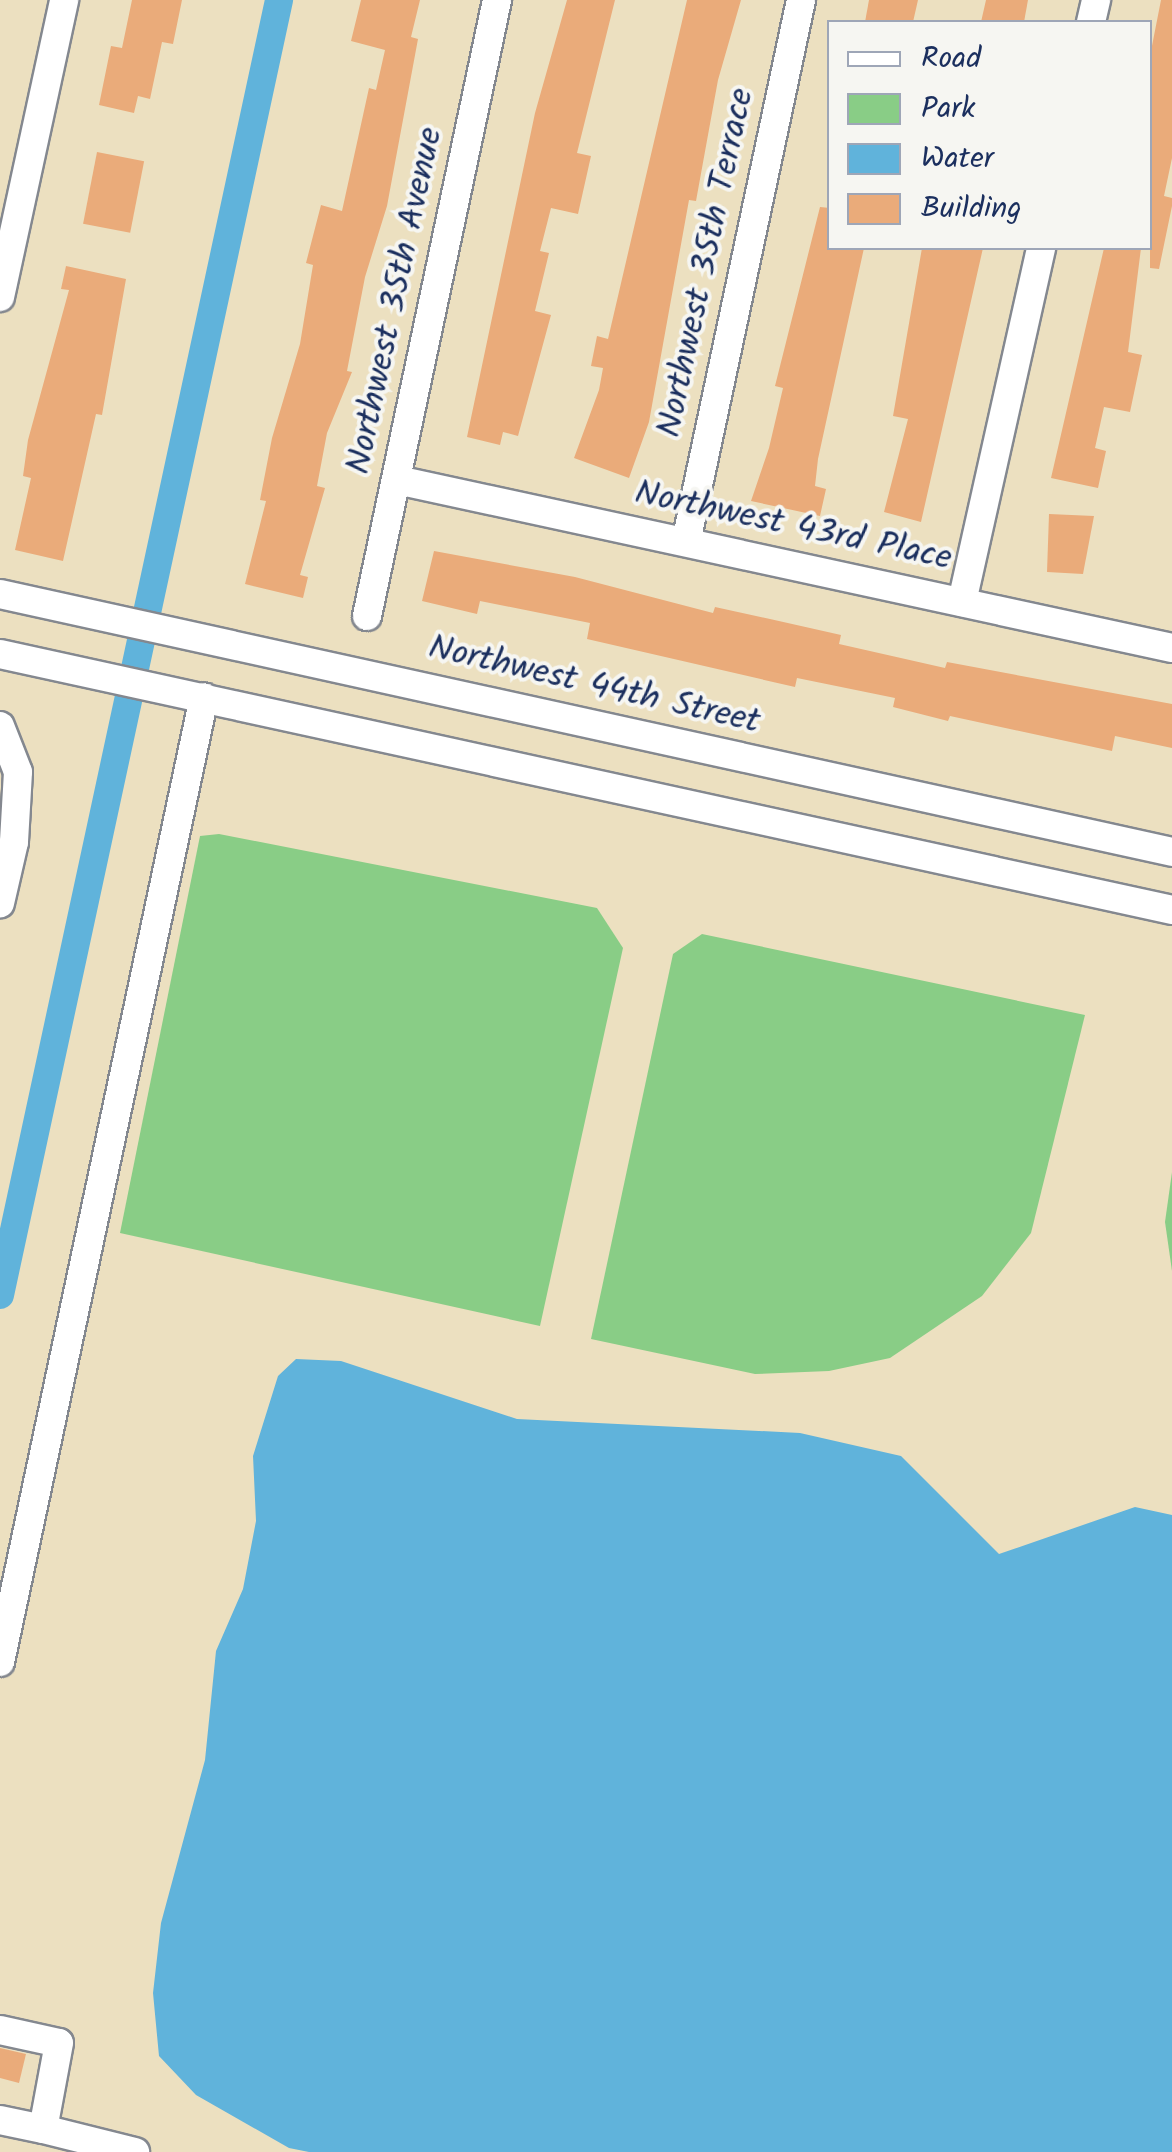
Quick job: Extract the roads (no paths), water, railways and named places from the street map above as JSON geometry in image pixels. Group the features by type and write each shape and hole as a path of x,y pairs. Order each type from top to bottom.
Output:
{"street":[{"path":"0,297 64,0"},
{"name":"Northwest 35th Avenue","path":"367,616 496,0"},
{"name":"Northwest 35th Terrace","path":"686,542 801,0"},
{"path":"962,602 1041,250"},
{"name":"Northwest 43rd Place","path":"398,480 1172,648"},
{"name":"Northwest 44th Street","path":"0,594 1172,852"},
{"path":"0,654 1172,910"},
{"path":"0,1662 204,697"},
{"path":"0,726 18,772 0,903"},
{"path":"0,2030 59,2043 42,2129"},
{"path":"0,2120 136,2152"}],"water":[{"path":"296,1359 341,1361 517,1419 800,1433 901,1456 999,1554 1135,1507 1172,1515 1172,2152 309,2152 289,2148 196,2095 159,2056 153,1993 161,1923 205,1760 216,1651 243,1589 256,1521 253,1456 278,1376"}],"waterway":[{"path":"0,1295 279,0"}]}
